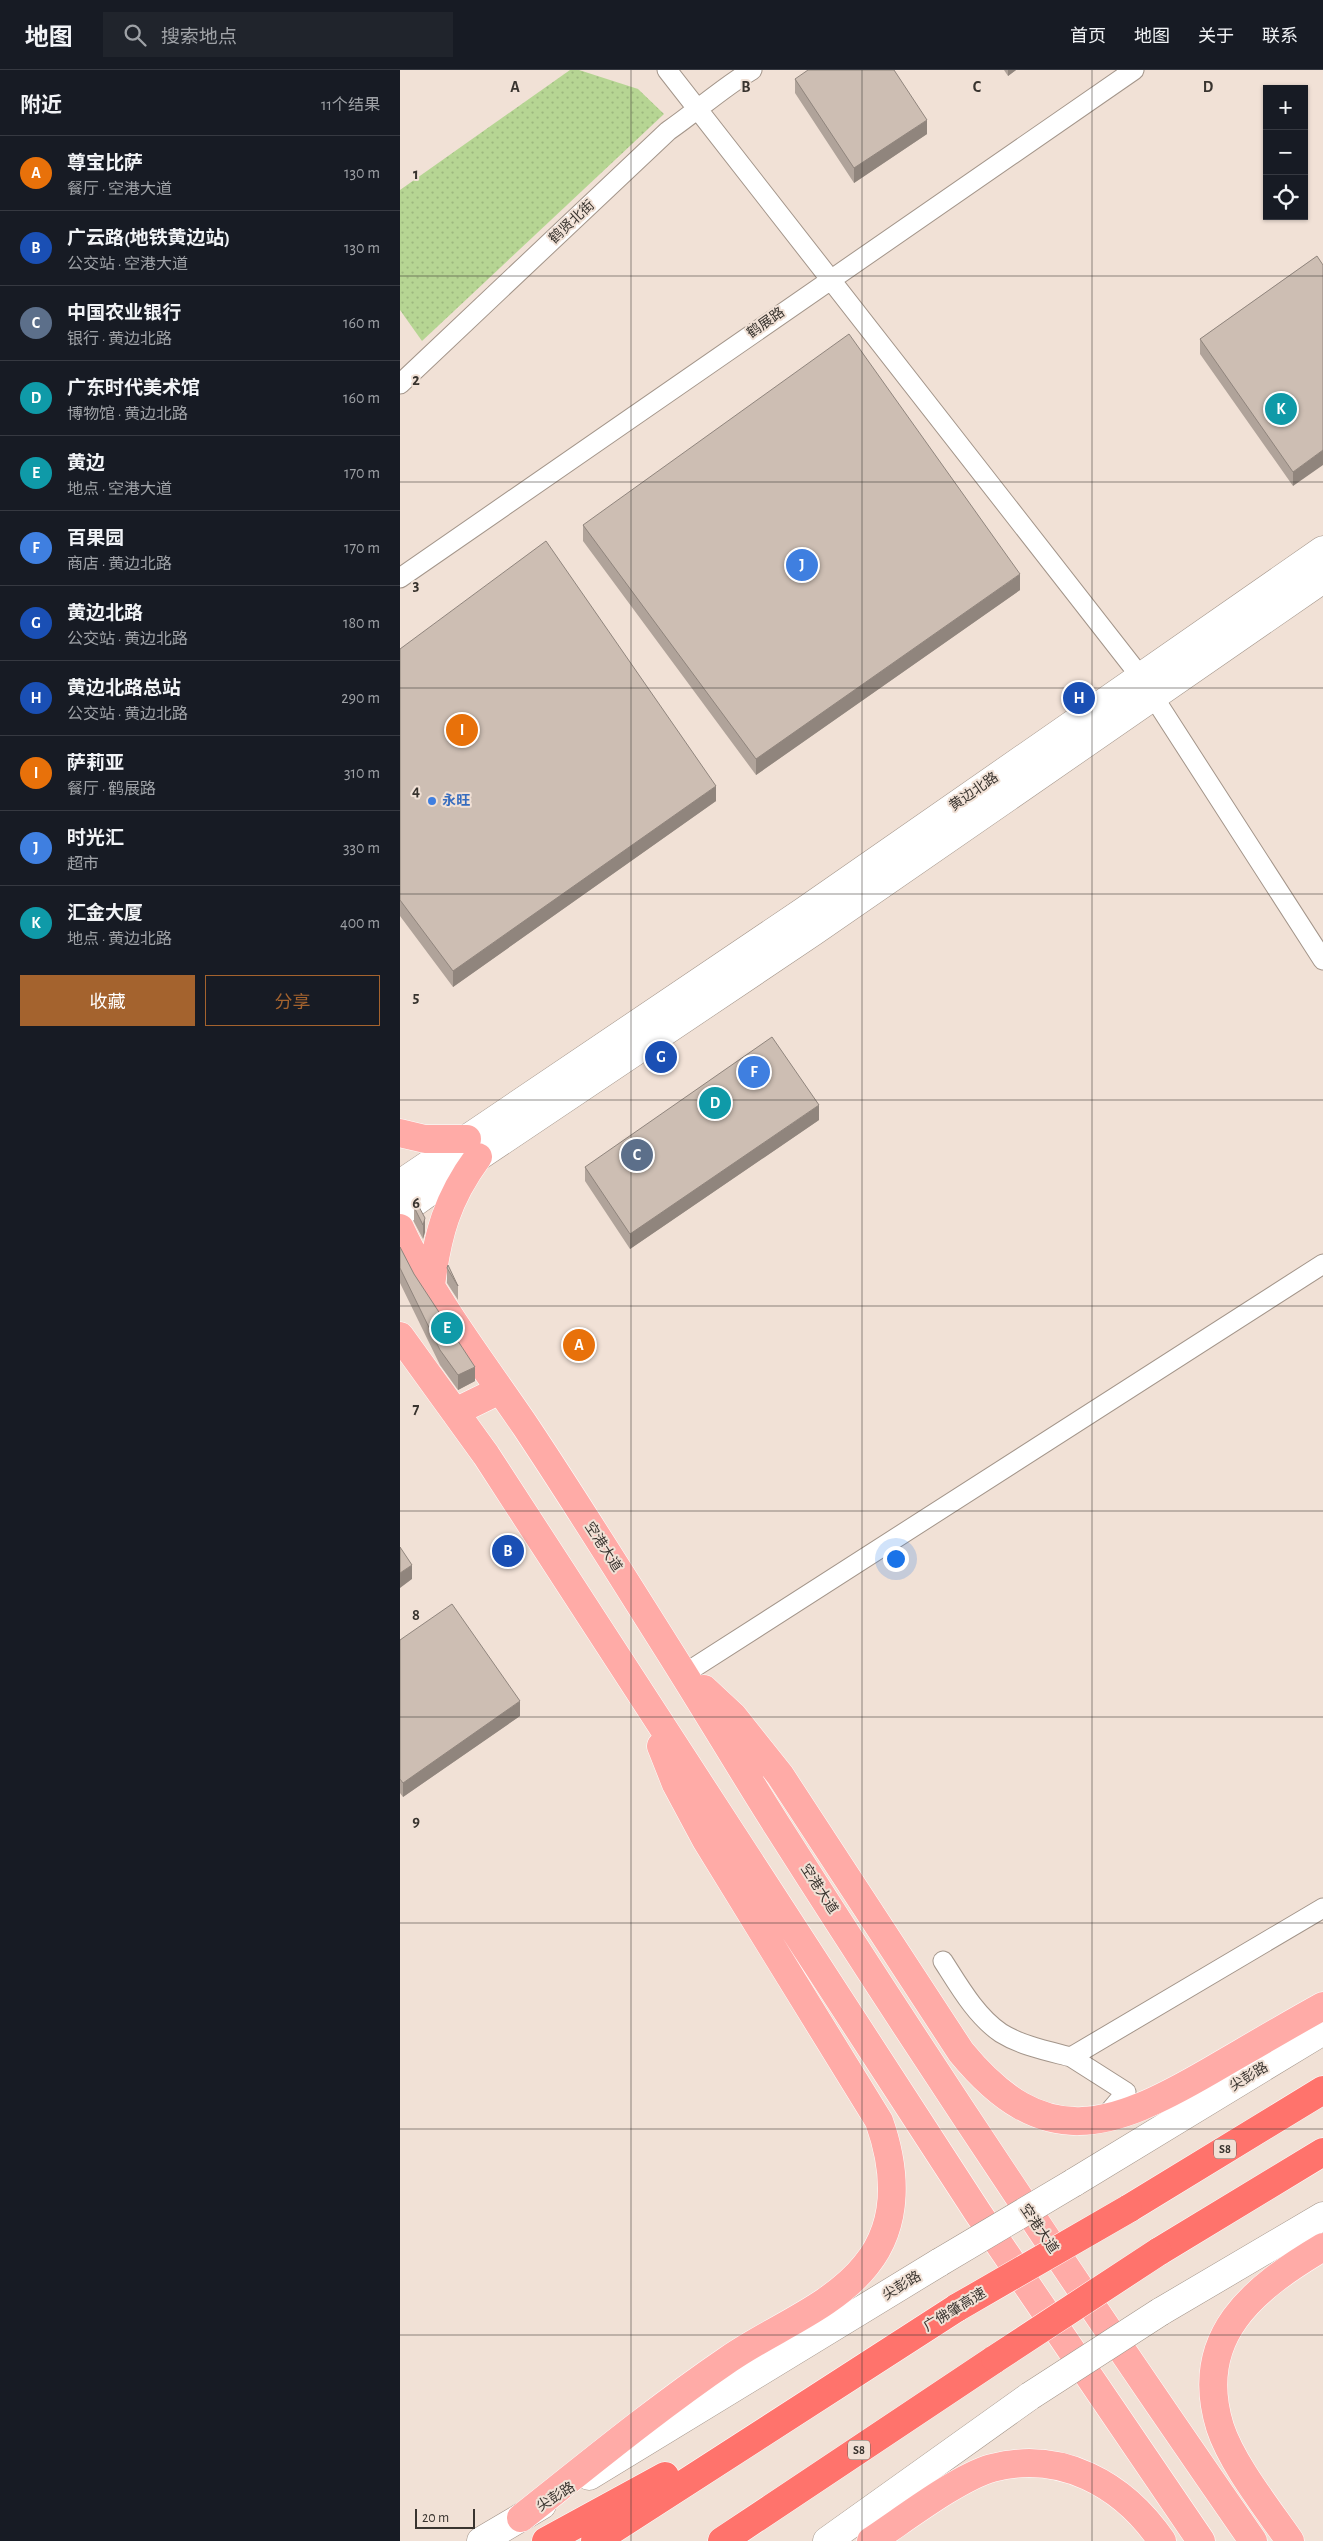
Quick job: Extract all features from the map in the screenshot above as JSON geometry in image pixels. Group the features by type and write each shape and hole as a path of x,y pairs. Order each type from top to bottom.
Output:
{"highway":[{"name":"广佛肇高速","path":"595,2541 859,2369 958,2307 1128,2209 1323,2090"},
{"name":"S8","path":"722,2541 1158,2252 1323,2152"},
{"path":"546,2541 859,2369"}],"main road":[{"name":"黄边北路","path":"400,1213 472,1148 712,974 1018,776 1147,686 1323,550"},
{"name":"黄边北路","path":"1147,686 1323,579"},
{"path":"400,1133 472,1148 461,1181 444,1218 430,1286"},
{"name":"黄边北路","path":"400,1184 472,1148"},
{"name":"空港大道","path":"400,1228 413,1257 446,1313 500,1390 684,1674 778,1828 1017,2196 1130,2364 1253,2541"},
{"path":"400,1336 456,1412 978,2214 1201,2541"},
{"path":"456,1412 500,1390"},
{"path":"684,1674 734,1716 780,1775 960,2052 982,2078 1028,2111 1065,2121 1102,2120 1140,2109 1323,2006"},
{"path":"521,2518 692,2385 730,2358 846,2287 867,2264 886,2230 892,2201 892,2170 889,2149 880,2121 690,1812 673,1776 645,1700"},
{"name":"尖彭路","path":"481,2541 1323,2031"},
{"path":"826,2541 1030,2396 1160,2312 1323,2216"},
{"path":"1290,2541 1233,2454 1220,2427 1215,2396 1214,2372 1223,2340 1235,2314 1256,2292 1288,2268 1323,2247"},
{"path":"871,2541 961,2482 991,2468 1028,2463 1065,2467 1092,2476 1132,2507 1162,2541"}],"street":[{"path":"666,70 699,110 828,280 1147,686 1323,960"},
{"name":"鹤贤北街","path":"400,384 668,131 699,110 725,87 752,70"},
{"name":"鹤展路","path":"400,578 1134,70"},
{"path":"684,1674 1323,1264"},
{"path":"1070,2057 1323,1908"},
{"path":"944,1961 970,2002 1001,2032 1033,2047 1070,2057 1126,2092 1102,2120"}],"green space":[{"path":"570,70 579,70 638,89 664,114 422,341 400,310 400,190"}],"building":[{"path":"808,70 894,70 927,120 854,168 795,79"},
{"path":"1317,256 1323,265 1323,450 1293,472 1200,339"},
{"path":"849,334 1020,574 756,759 583,525"},
{"path":"546,541 716,786 453,971 400,900 400,649"},
{"path":"772,1037 819,1105 630,1234 585,1167"},
{"path":"418,1205 425,1218 423,1225 414,1207"},
{"path":"400,1247 414,1274 475,1367 458,1375 440,1350 400,1268"},
{"path":"448,1265 458,1286 447,1268"},
{"path":"400,1547 412,1565 400,1573"},
{"path":"452,1604 520,1701 403,1783 400,1779 400,1640"}],"place":[{"name":"汇金大厦","path":"1281,409"},
{"name":"时光汇","path":"802,565"},
{"name":"黄边北路总站","path":"1079,698"},
{"name":"萨莉亚","path":"462,730"},
{"name":"永旺","path":"432,801"},
{"name":"黄边北路","path":"661,1057"},
{"name":"百果园","path":"754,1072"},
{"name":"广东时代美术馆","path":"715,1103"},
{"name":"中国农业银行","path":"637,1155"},
{"name":"黄边","path":"447,1328"},
{"name":"尊宝比萨","path":"579,1345"},
{"name":"广云路(地铁黄边站)","path":"508,1551"}]}
